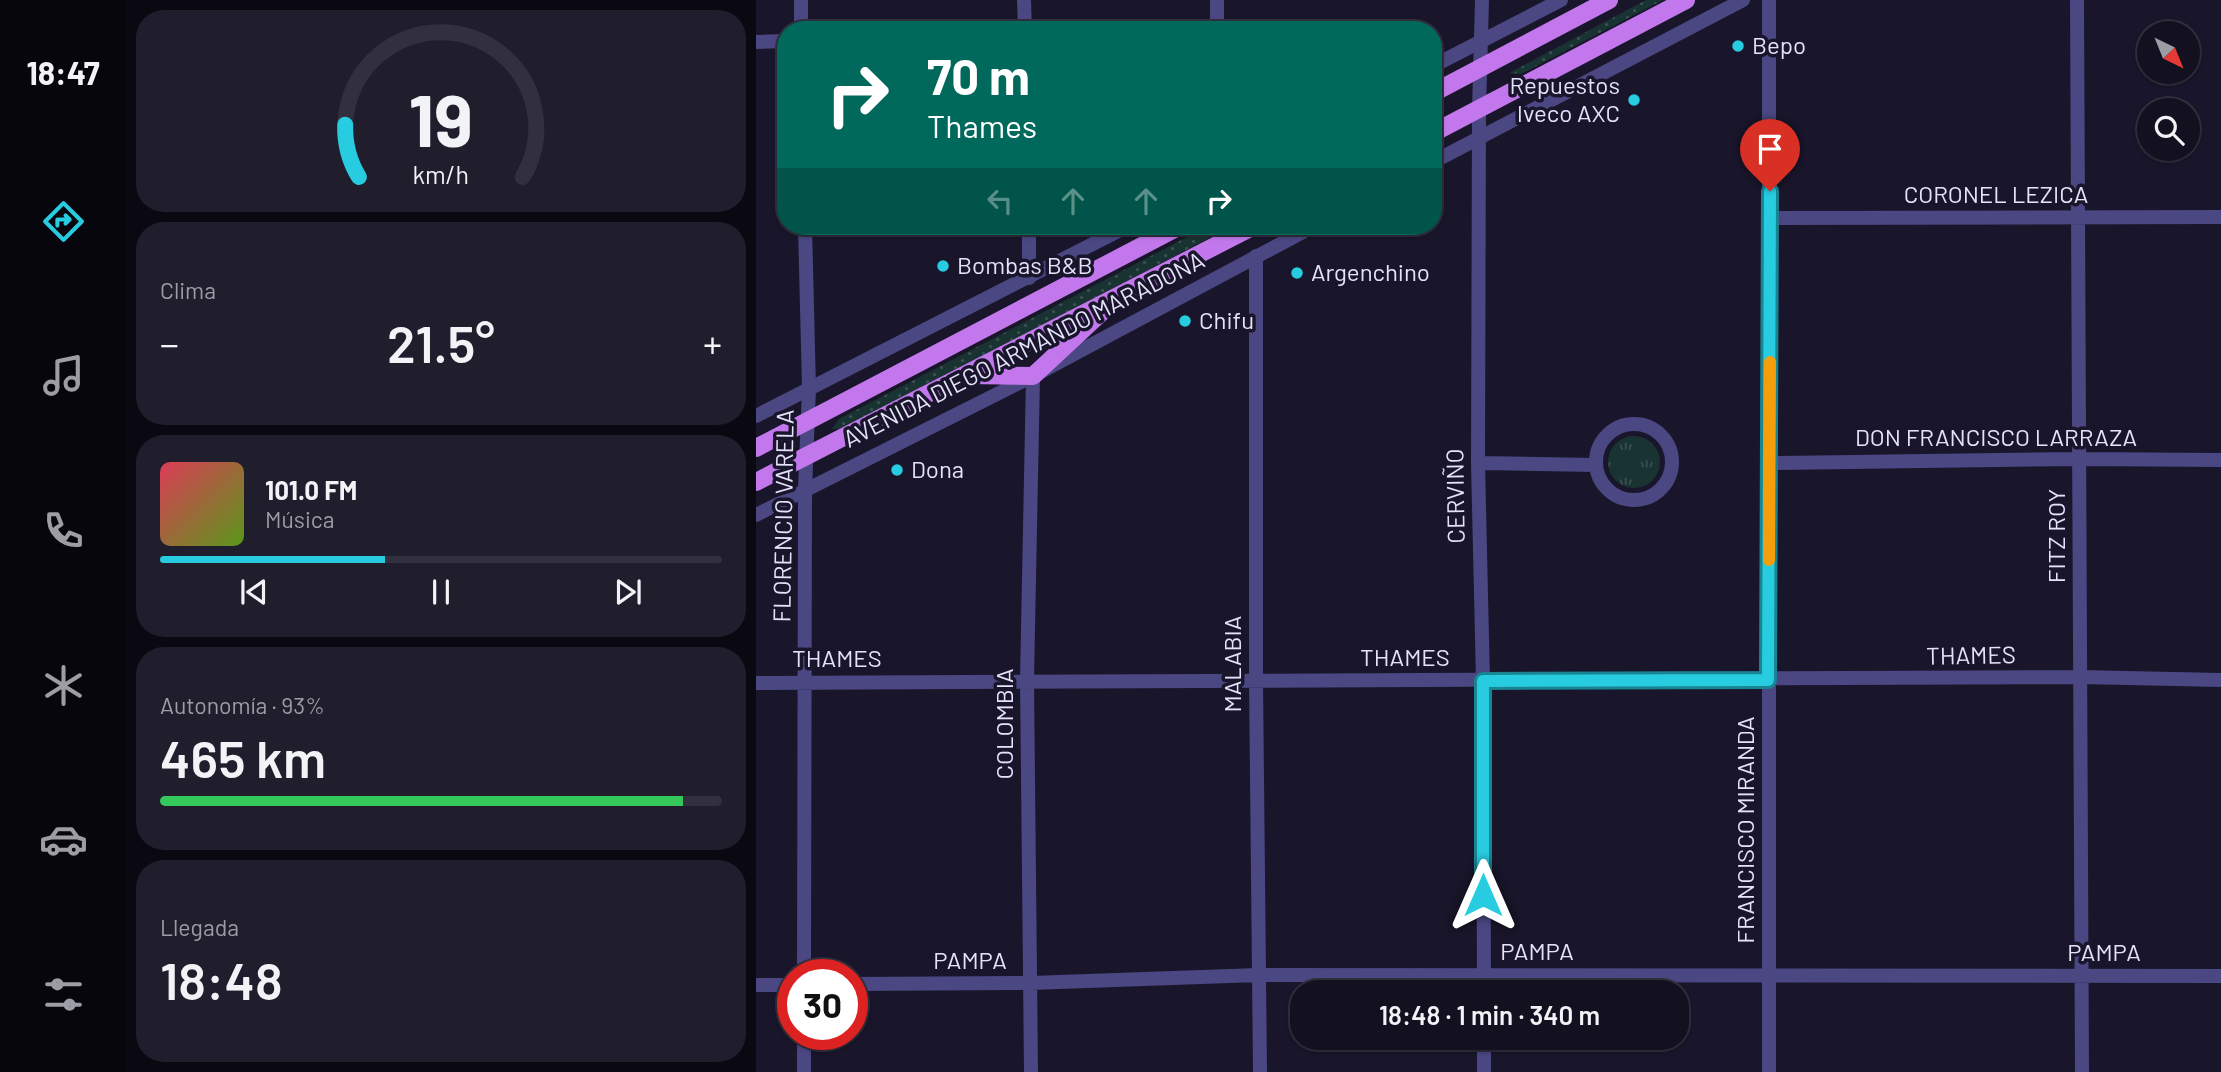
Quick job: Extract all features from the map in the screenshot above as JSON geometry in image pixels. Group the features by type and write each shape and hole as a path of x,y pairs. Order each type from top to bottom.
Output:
{"main road":[{"path":"1480,68 1587,0"},
{"path":"1442,88 1609,0"},
{"path":"1442,129 1686,0"},
{"name":"AVENIDA DIEGO ARMANDO MARADONA","path":"756,448 1164,235"},
{"name":"AVENIDA DIEGO ARMANDO MARADONA","path":"756,482 1236,235"},
{"path":"963,375 1032,376 1123,293"}],"street":[{"path":"800,0 801,21"},
{"path":"1024,0 1025,21"},
{"path":"1217,0 1217,21"},
{"name":"CERVIÑO","path":"1482,0 1478,463 1483,681 1484,980"},
{"path":"1442,61 1561,0"},
{"path":"1442,157 1743,0"},
{"name":"FRANCISCO MIRANDA","path":"1769,0 1769,1072"},
{"name":"FITZ ROY","path":"2077,0 2082,1072"},
{"path":"756,42 777,41"},
{"name":"CORONEL LEZICA","path":"1770,218 2221,218"},
{"name":"FLORENCIO VARELA","path":"804,959 805,490 809,388 805,235"},
{"path":"1028,235 1029,278"},
{"path":"756,416 1111,235"},
{"name":"AVENIDA DIEGO ARMANDO MARADONA","path":"756,515 1032,376 1297,235"},
{"name":"MALABIA","path":"1256,257 1260,1072"},
{"name":"COLOMBIA","path":"1031,1072 1027,680 1032,376"},
{"path":"1631,423 1654,429 1670,447 1672,459 1671,471 1665,484 1644,499 1617,497 1606,489 1598,478 1595,465 1596,453 1608,432 1631,423"},
{"name":"DON FRANCISCO LARRAZA","path":"1770,463 2221,460"},
{"path":"1478,463 1595,465"},
{"name":"THAMES","path":"756,683 2080,677 2221,680"},
{"name":"PAMPA","path":"868,984 1030,983 1259,975 2221,976"},
{"path":"756,985 777,985"},
{"path":"804,1050 804,1072"},
{"path":"1484,1050 1484,1072"}],"green space":[{"path":"1646,0 1663,0 1521,74 1509,73"},
{"path":"1191,235 1215,235 844,429 832,429 839,419"},
{"path":"1634,436 1644,438 1652,444 1658,452 1658,472 1652,480 1644,486 1634,488 1624,486 1616,480 1610,472 1608,462 1610,452 1616,444 1624,438"}],"slow traffic":[{"path":"1769,560 1770,362"}],"place":[{"name":"Bepo","path":"1738,46"},
{"name":"Repuestos Iveco AXC","path":"1634,100"},
{"name":"Bombas B&B","path":"943,266"},
{"name":"Argenchino","path":"1297,273"},
{"name":"Chifu","path":"1185,321"},
{"name":"Dona","path":"897,470"}],"route":[{"path":"1483,895 1483,681 1768,680 1770,191"}]}
